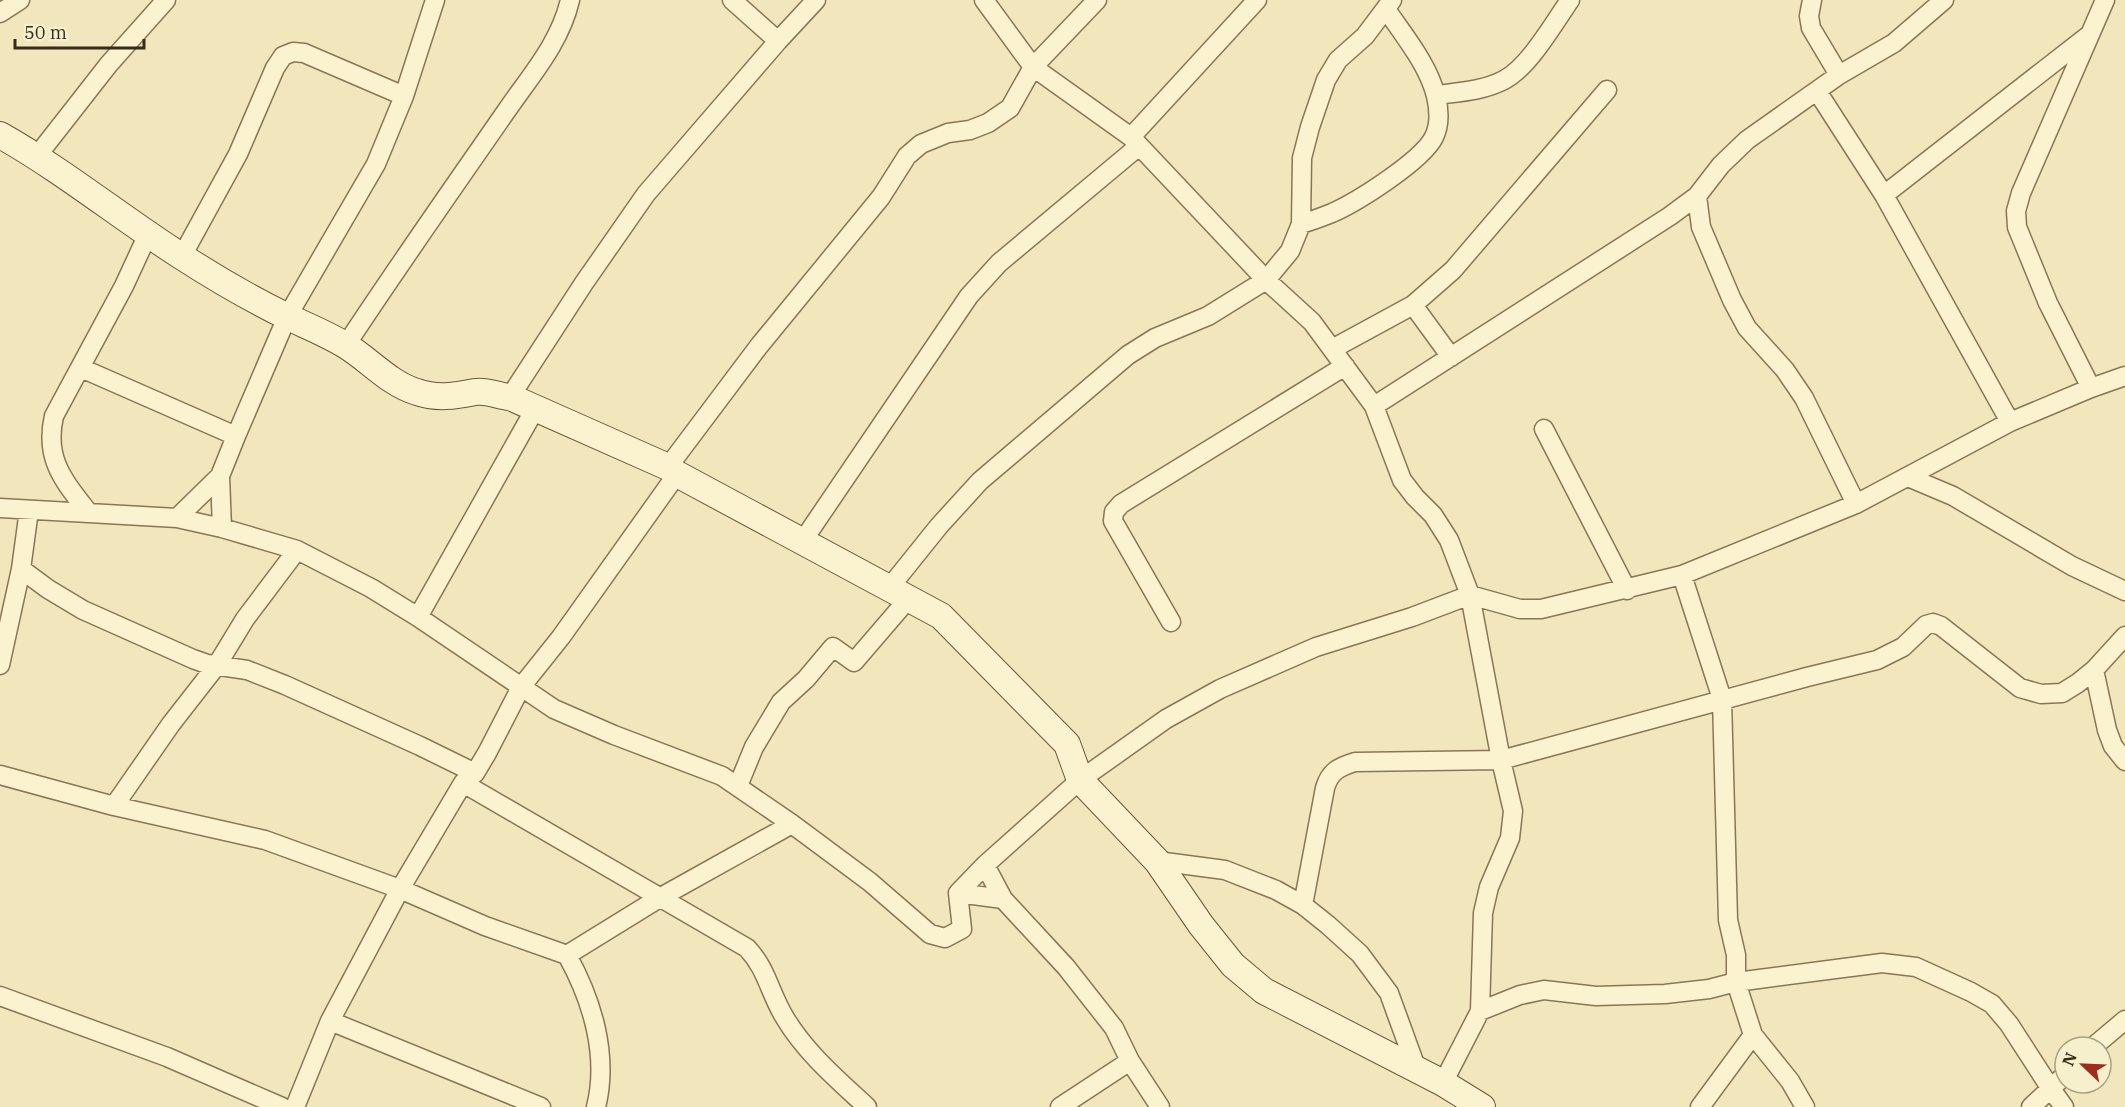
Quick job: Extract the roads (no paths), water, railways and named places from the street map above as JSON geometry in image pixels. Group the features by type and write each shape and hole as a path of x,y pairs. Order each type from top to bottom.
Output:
{"street":[{"path":"0,13 20,0"},
{"path":"37,156 109,64 166,0"},
{"path":"177,518 220,476 287,316 376,164 404,96 435,0"},
{"path":"346,345 410,248 544,58 566,20 570,0"},
{"path":"732,0 778,41"},
{"path":"510,397 584,283 646,194 816,0"},
{"path":"984,0 1033,67 1135,142 1266,280 1312,322 1334,348 1374,406 1402,480 1433,515 1449,540 1470,595 1500,760 1513,811 1510,838 1490,887 1483,913 1480,1011 1443,1083"},
{"path":"296,1107 330,1021 400,889 469,778 488,753 520,687 561,637 759,346 881,197 908,156 921,144 948,133 970,130 988,123 1010,108 1033,67 1098,0"},
{"path":"802,542 969,296 999,263 1135,142 1257,0"},
{"path":"1436,95 1476,90 1506,79 1530,58 1570,0"},
{"path":"1812,0 1809,16 1811,28 1839,75"},
{"path":"1374,406 1670,216 1697,196 1721,165 1747,140 1839,75 1894,43 1944,0"},
{"path":"2091,388 2048,303 2017,228 2016,210 2021,193 2104,0"},
{"path":"738,786 754,747 781,702 833,647 854,662 939,526 980,481 1128,355 1155,338 1208,316 1266,280 1290,251 1301,225 1302,158 1326,80 1338,60 1365,36 1389,4 1420,59 1436,95 1439,118 1434,136 1425,149 1405,167 1333,213 1301,225"},
{"path":"1884,195 2090,34"},
{"path":"182,256 238,154 283,56 293,52 304,53 404,96"},
{"path":"1334,348 1413,305 1454,270 1607,90"},
{"path":"1817,91 1884,195 2010,422"},
{"path":"0,135 37,156 148,234 226,284 346,345 391,380 417,392 440,397 475,392 510,397 673,470 941,616 1067,744 1080,780 1157,861 1201,925 1233,964 1264,991 1443,1083 1482,1107"},
{"path":"1697,196 1701,227 1732,300 1747,328 1785,370 1804,398 1856,504"},
{"path":"1670,216 1701,227"},
{"path":"88,512 57,470 50,433 54,416 124,286 148,234"},
{"path":"1413,305 1451,357"},
{"path":"1171,622 1113,521 1114,512 1121,504 1159,479 1346,366"},
{"path":"81,368 236,436"},
{"path":"958,893 985,865 1080,780 1166,719 1220,689 1316,647 1412,617 1470,595 1520,609 1542,609 1682,575 1856,504 2010,422 2125,376"},
{"path":"418,617 535,409"},
{"path":"1544,429 1627,590"},
{"path":"220,476 222,528"},
{"path":"1908,477 1953,496 2072,566 2125,591"},
{"path":"0,507 177,518 222,528 297,550 371,588 418,617 554,709 614,735 722,776 870,882 930,934 945,938 962,929 958,893"},
{"path":"0,665 21,569 30,510"},
{"path":"114,806 171,724 217,666 245,619 297,550"},
{"path":"21,569 83,610 193,659 217,666 247,670 420,746 747,948 763,968 774,1000 810,1053 867,1107"},
{"path":"1682,575 1722,699 1728,920 1736,955 1736,982 1753,1035 1790,1081 1806,1107"},
{"path":"1302,905 1328,776 1339,767 1355,762 1500,760 1722,699 1877,660 1903,647 1926,625 1933,623 1941,626 2020,688 2041,694 2062,693 2094,670 2125,636"},
{"path":"2094,670 2107,730 2113,746 2125,761"},
{"path":"0,775 114,806 265,840 400,889 485,926 567,955 578,974 599,1040 601,1087 596,1107"},
{"path":"567,955 662,897 792,824"},
{"path":"1157,861 1226,870 1276,890 1302,905 1328,925 1360,954 1389,993 1417,1070"},
{"path":"985,865 1003,899 1066,967 1114,1028 1130,1060 1160,1107"},
{"path":"958,893 1003,899"},
{"path":"1480,1011 1520,995 1544,990 1596,996 1665,994 1709,989 1736,982 1882,963 1916,967 1992,1004 2009,1024 2064,1107"},
{"path":"0,996 167,1057 282,1107"},
{"path":"2107,1035 2125,1020"},
{"path":"330,1021 542,1107"},
{"path":"1700,1107 1753,1035"},
{"path":"1060,1107 1130,1060"},
{"path":"2031,1107 2051,1089"}]}
